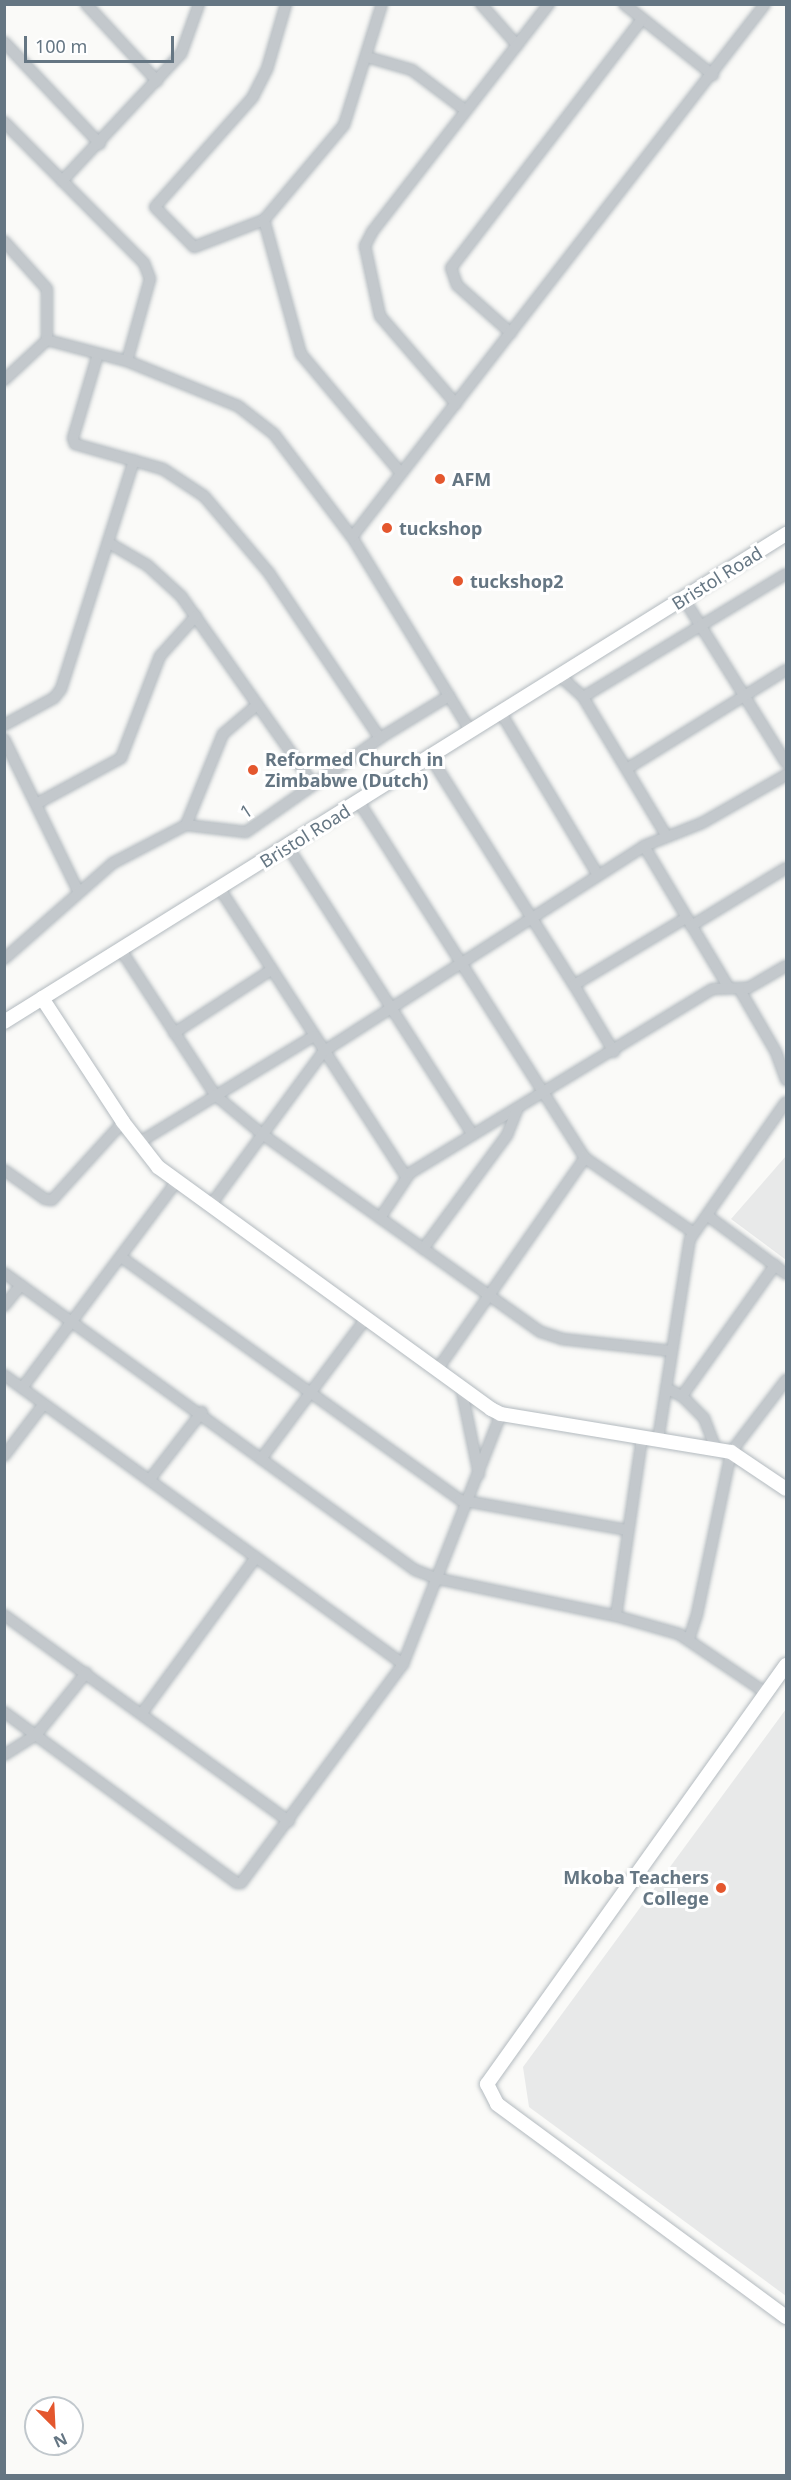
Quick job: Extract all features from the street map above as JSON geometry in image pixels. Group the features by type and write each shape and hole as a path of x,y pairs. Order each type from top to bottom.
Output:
{"street":[{"path":"86,4 157,81"},
{"path":"62,181 100,144 182,54 199,4"},
{"path":"286,4 267,69 254,97 155,207 194,247 264,220 344,125 382,4"},
{"path":"481,4 517,45"},
{"path":"456,404 380,316 364,250 372,232 549,4"},
{"path":"624,4 713,75"},
{"path":"352,537 400,472 456,404 713,75 765,4"},
{"path":"511,333 457,285 451,268 642,19"},
{"path":"4,42 100,144"},
{"path":"367,57 412,70 465,110"},
{"path":"4,122 138,255 150,277 127,361"},
{"path":"264,220 301,354 400,472"},
{"path":"4,241 48,289 47,340 4,380"},
{"path":"47,340 127,361 227,400 267,428 352,537 471,732"},
{"path":"98,354 74,442 163,469 204,496 269,573 381,738"},
{"path":"4,725 54,698 62,689 134,460"},
{"name":"Bristol Road","path":"4,1022 220,890 786,534"},
{"path":"109,543 139,560 171,585 313,784"},
{"path":"583,696 786,574"},
{"path":"684,600 786,763"},
{"path":"36,804 121,758 160,656 195,616"},
{"path":"628,768 786,670"},
{"path":"560,676 583,696 666,835"},
{"name":"1","path":"186,825 246,832 381,738 448,696"},
{"path":"4,959 78,891 119,859 186,825 223,734 258,705"},
{"path":"501,713 598,875"},
{"path":"4,739 78,891"},
{"path":"431,758 614,1052"},
{"path":"210,1206 324,1051 644,846 666,835 702,823 786,775"},
{"path":"359,802 585,1158 694,1233"},
{"path":"644,846 729,988"},
{"path":"288,847 473,1135"},
{"path":"574,985 786,868"},
{"path":"220,890 406,1176"},
{"path":"121,950 215,1095 262,1134 488,1297 553,1337 670,1351"},
{"path":"380,1218 406,1176 546,1094 713,989 740,990 786,966"},
{"path":"174,1033 271,970"},
{"path":"740,990 776,1052 786,1080"},
{"path":"42,998 138,1143 176,1182 501,1414 731,1452 786,1490"},
{"path":"138,1143 314,1036"},
{"path":"658,1440 670,1351 694,1233 786,1102"},
{"path":"423,1249 507,1136 517,1110"},
{"path":"4,1170 45,1199 52,1200 123,1122"},
{"path":"437,1370 585,1158"},
{"path":"22,1388 176,1182"},
{"path":"708,1216 786,1274"},
{"path":"121,1257 421,1476 468,1504 626,1530"},
{"path":"682,1396 775,1265"},
{"path":"4,1273 202,1412 261,1459 396,1559 439,1579 616,1617 688,1639 766,1693"},
{"path":"4,1306 21,1284"},
{"path":"261,1459 366,1318"},
{"path":"4,1375 403,1664"},
{"path":"688,1639 698,1614 731,1452 786,1380"},
{"path":"461,1387 479,1475"},
{"path":"666,1388 682,1396 704,1418 716,1449"},
{"path":"4,1456 43,1405"},
{"path":"150,1479 202,1412"},
{"path":"4,1712 237,1883 243,1882 403,1664 439,1579 501,1414"},
{"path":"616,1617 626,1530 642,1438"},
{"path":"142,1713 256,1557"},
{"path":"4,1615 290,1821"},
{"path":"786,1665 487,2084 497,2104 786,2317"},
{"path":"4,1755 36,1735 86,1673"}],"shaded area":[{"path":"786,1156 786,1260 731,1219"},
{"name":"Mkoba Teachers College","path":"786,1709 786,2296 529,2107 523,2067"}],"place":[{"name":"AFM","path":"440,479"},
{"name":"tuckshop","path":"387,528"},
{"name":"tuckshop2","path":"458,581"},
{"name":"Reformed Church in Zimbabwe (Dutch)","path":"253,770"},
{"name":"Mkoba Teachers College","path":"721,1888"}]}
